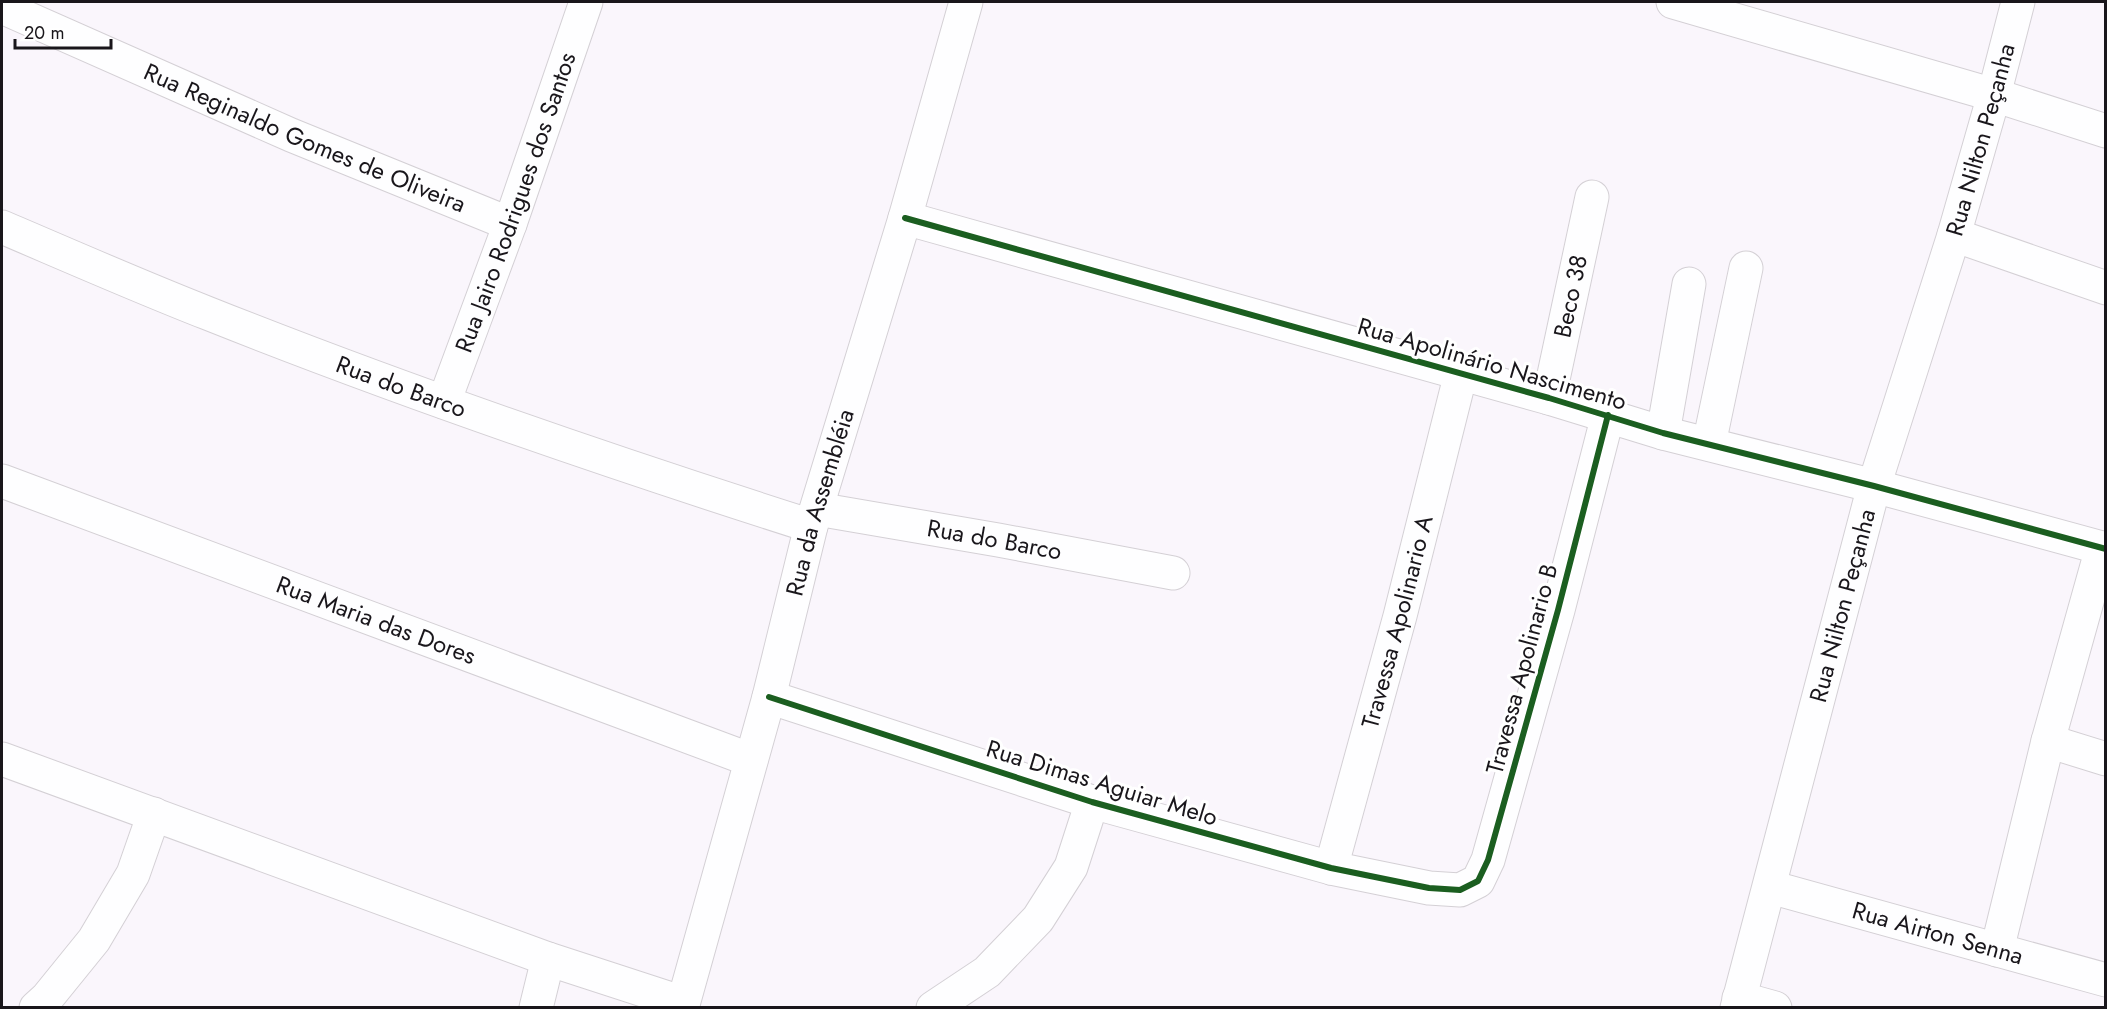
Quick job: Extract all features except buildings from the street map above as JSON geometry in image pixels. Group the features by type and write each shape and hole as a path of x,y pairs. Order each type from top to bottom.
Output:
{"street":[{"name":"Rua Jairo Rodrigues dos Santos","path":"444,402 510,224 586,2"},
{"name":"Rua da Assembléia","path":"682,1005 769,697 814,518 905,218 966,2"},
{"path":"1673,2 1994,95 2106,131"},
{"name":"Rua Nilton Peçanha","path":"1738,1003 1874,486 1954,235 2018,2"},
{"name":"Rua Reginaldo Gomes de Oliveira","path":"2,7 291,135 510,224"},
{"name":"Beco 38","path":"1549,398 1592,197"},
{"name":"Rua Apolinário Nascimento","path":"905,218 1461,373 1663,433 1874,486 2104,549"},
{"name":"Rua do Barco","path":"2,227 206,313 444,402 630,468 814,518 998,540 1173,573"},
{"path":"1954,235 2106,288"},
{"path":"1709,444 1746,268"},
{"path":"1663,433 1689,284"},
{"name":"Travessa Apolinario A","path":"1331,868 1400,616 1461,373"},
{"name":"Travessa Apolinario B","path":"1429,888 1460,890 1478,881 1488,860 1608,415"},
{"name":"Rua Maria das Dores","path":"2,481 751,760"},
{"path":"1997,950 2048,741 2104,549"},
{"name":"Rua Dimas Aguiar Melo","path":"769,697 1092,802 1331,868 1429,888"},
{"path":"2048,741 2106,759"},
{"path":"2,759 548,959 682,1005"},
{"path":"933,1008 987,972 1038,919 1071,867 1092,802"},
{"path":"36,1008 47,998 94,940 133,874 154,814"},
{"name":"Rua Airton Senna","path":"1770,887 2106,980"},
{"path":"536,1008 548,959"},
{"path":"1738,1003 1775,1008"}],"cycle path":[{"path":"905,218 1549,398 1663,433 1874,486 2106,549"},
{"path":"769,697 1092,802 1331,868 1429,888 1460,890 1478,881 1488,860 1558,610 1608,415"}]}
